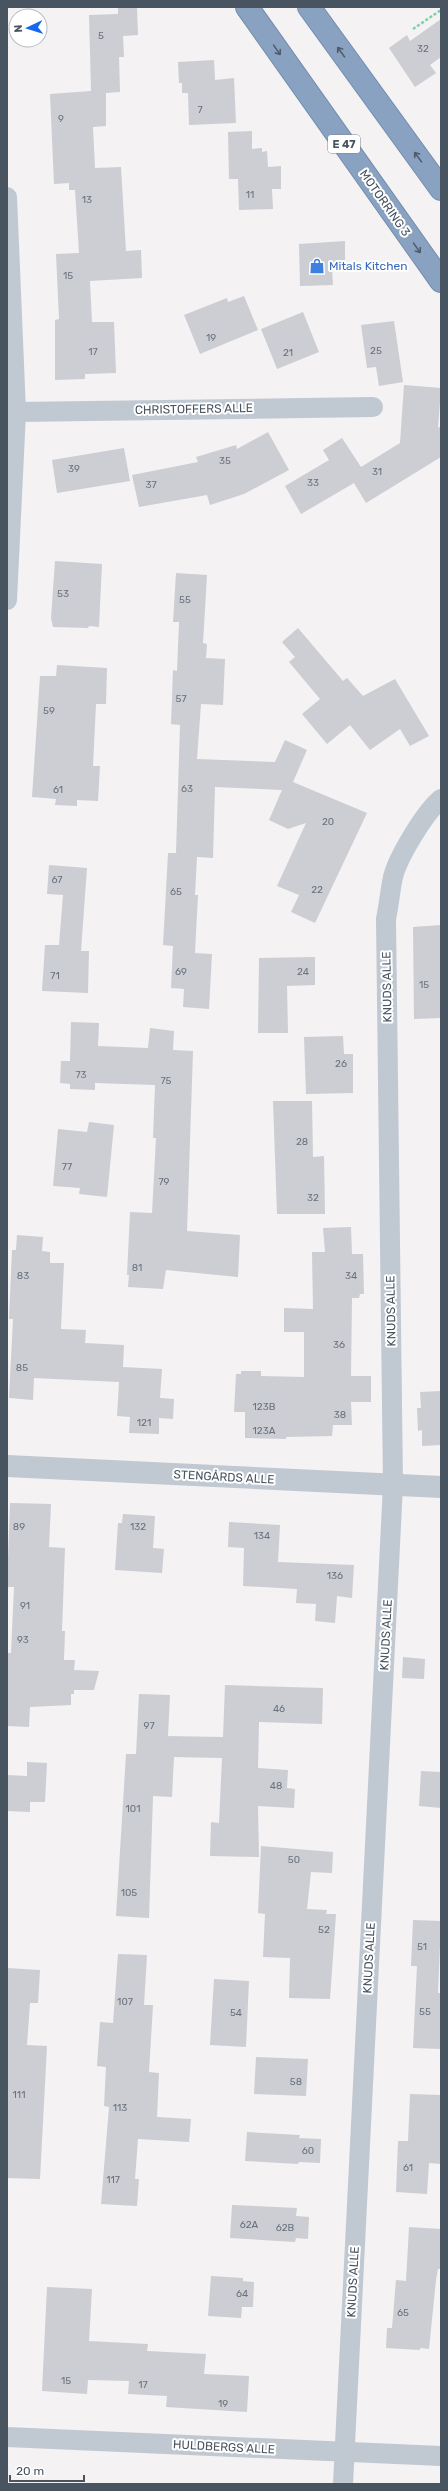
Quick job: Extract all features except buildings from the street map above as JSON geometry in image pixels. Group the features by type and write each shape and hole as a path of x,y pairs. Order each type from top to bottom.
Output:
{"highway":[{"path":"243,7 265,33"},
{"name":"MOTORRING 3","path":"247,7 441,281"},
{"path":"309,7 441,188"}],"street":[{"path":"7,197 16,412 7,600"},
{"name":"CHRISTOFFERS ALLE","path":"16,412 373,407"},
{"name":"KNUDS ALLE","path":"343,2484 393,1485 386,920 394,875 417,830 432,806 441,799"},
{"name":"STENGÅRDS ALLE","path":"7,1466 441,1487"},
{"name":"HULDBERGS ALLE","path":"7,2437 344,2453 441,2456"}],"path":[{"path":"413,29 441,10"}],"place":[{"name":"Mitals Kitchen","path":"317,266"}]}
